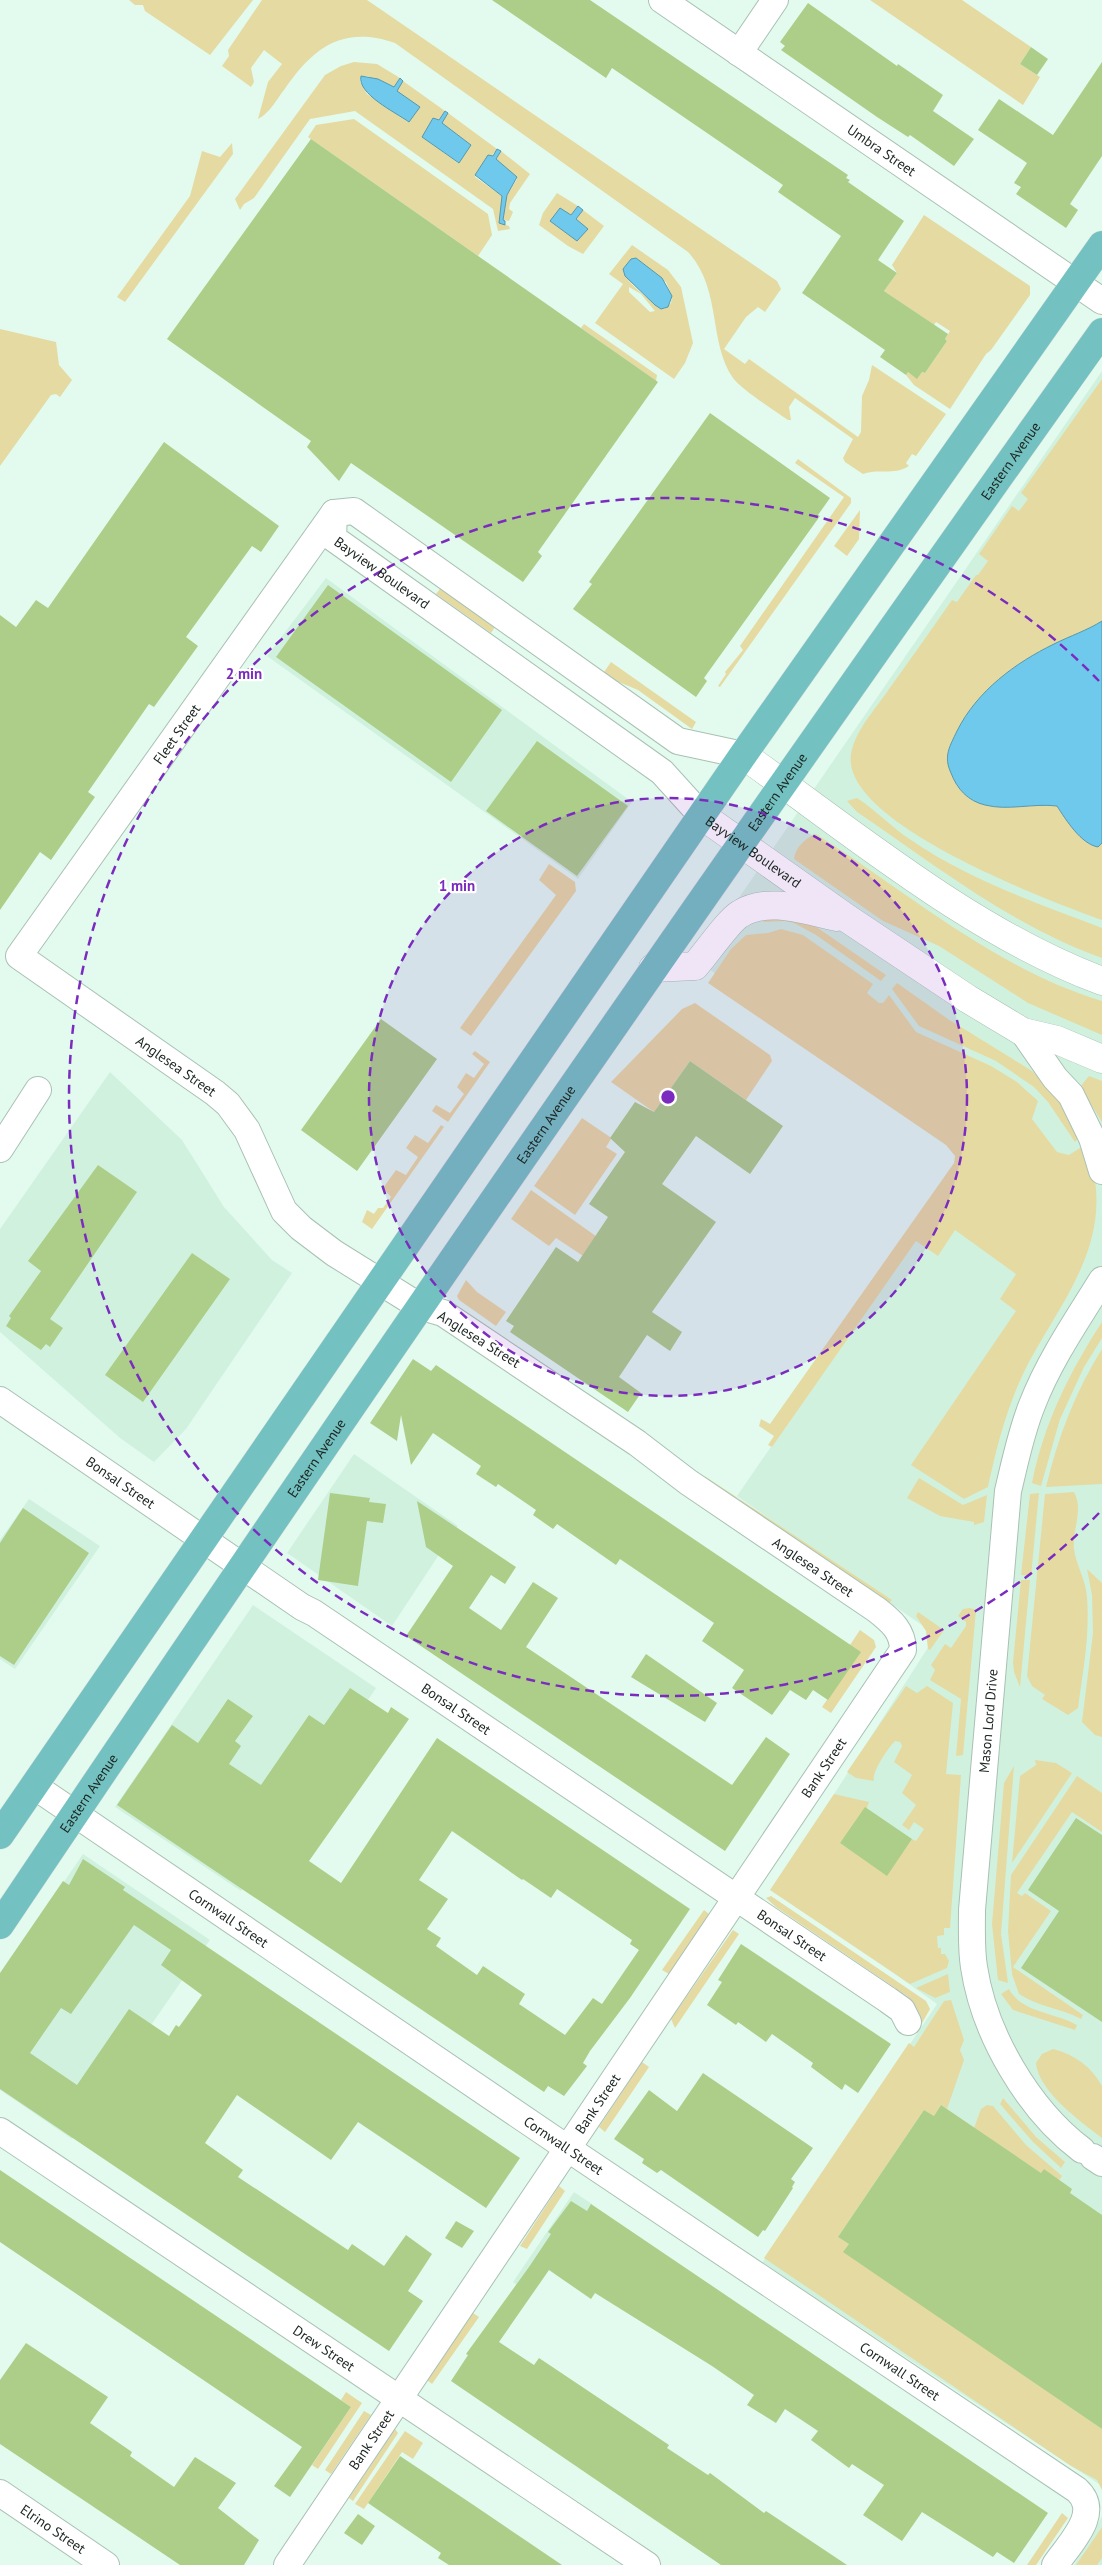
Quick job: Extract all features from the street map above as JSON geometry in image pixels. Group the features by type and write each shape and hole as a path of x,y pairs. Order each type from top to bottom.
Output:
{"main road":[{"path":"0,1834 743,755 1102,245"},
{"name":"Eastern Avenue","path":"0,1924 419,1306 782,782 1102,332"}],"street":[{"name":"Umbra Street","path":"662,0 1102,302"},
{"path":"739,53 775,0"},
{"name":"Bayview Boulevard","path":"1102,981 1069,969 998,931 923,883 743,755 678,742 354,511 334,514 333,538 662,772 702,815 740,843 848,919 968,999 1022,1032 1057,1040 1102,1059"},
{"name":"Fleet Street","path":"19,956 334,514"},
{"path":"653,968 695,966 738,914 761,906 781,906 848,919"},
{"name":"Anglesea Street","path":"19,956 228,1104 247,1130 284,1211 317,1241 419,1306 443,1313 637,1443 688,1482 877,1610 894,1624 903,1640"},
{"path":"1022,1032 1055,1078 1071,1094 1092,1138 1102,1171"},
{"path":"0,1148 38,1090"},
{"name":"Mason Lord Drive","path":"1092,2157 1054,2124 1034,2102 1018,2078 992,2027 980,1993 974,1966 972,1910 1008,1490 1018,1448 1032,1405 1062,1345 1102,1280"},
{"name":"Bonsal Street","path":"0,1400 900,2008 908,2022"},
{"name":"Bank Street","path":"287,2565 899,1657 903,1650 903,1640"},
{"name":"Cornwall Street","path":"34,1786 567,2148 1077,2490 1086,2500 1089,2508 1088,2518 1055,2565"},
{"name":"Drew Street","path":"0,2131 647,2565"},
{"name":"Elrino Street","path":"0,2493 106,2565"}],"shaded area":[{"path":"129,0 253,0 210,55 145,11 143,5 135,5"},
{"path":"262,0 367,0 777,281 781,289 765,312 758,307 746,317 724,349 745,364 749,359 858,437 861,432 862,396 869,380 872,365 946,414 916,456 912,454 906,463 909,466 903,469 863,474 845,462 843,458 853,439 795,398 789,407 791,420 788,420 751,394 733,378 725,364 720,348 706,282 699,267 688,252 395,43 376,38 359,37 344,39 331,44 306,62 269,110 258,119 268,82 282,64 264,50 251,68 254,82 251,87 222,66 229,56 228,50"},
{"path":"870,0 962,0 1031,47 1020,64 1040,77 1023,105"},
{"path":"354,62 377,64 400,78 394,87 367,76 361,76 360,82 367,94 408,122 397,90 403,81 445,111 438,120 434,118 422,137 458,163 471,145 441,123 448,113 497,149 475,177 502,196 500,223 509,226 510,229 498,231 493,209 355,111 310,119 254,198 244,204 240,210 235,199 325,75 341,66"},
{"path":"354,119 488,214 492,235 478,256 308,137 316,125"},
{"path":"232,143 233,154 125,302 117,297 190,196 202,151 220,157"},
{"path":"501,151 530,174 510,203 509,209 513,212 509,221 503,220 507,195 517,179 496,159"},
{"path":"557,193 578,206 573,215 569,214 588,229 576,219 583,210 604,226 583,254 568,246 539,225 543,213"},
{"path":"924,215 1030,286 1030,295 991,350 986,354 950,409 914,385 906,375 908,372 917,378 922,372 925,373 947,341 945,339 950,331 936,322 934,325 884,291 897,273 892,265"},
{"path":"632,245 668,270 681,287 693,343 685,363 674,379 595,323 623,284 609,274","holes":["623,269 666,282 672,296 671,303 664,309 653,302 634,286","629,287 641,294 655,311 650,312 629,292"]},
{"path":"584,324 657,375 656,381 581,328"},
{"path":"0,329 56,342 59,365 72,380 60,397 56,394 51,395 0,466"},
{"path":"1102,371 1102,2486 762,2263 937,2004 774,1888 936,1635 737,1496 973,1153 696,960"},
{"path":"1102,379 1102,621 1006,807 1042,804 1057,806 1067,821 1098,847 1102,843 1102,920 1039,896 997,877 953,856 912,832 878,806 856,780 851,754 853,745 867,720 952,600 957,602 988,561 979,554 1012,506 1019,511 1028,499 1021,493"},
{"path":"798,459 851,498 851,503 720,687 718,686 726,674 725,672 743,650 740,646 844,497 795,463"},
{"path":"860,510 859,539 847,556 834,546"},
{"path":"326,578 632,802 578,879 267,656"},
{"path":"443,585 497,624 491,633 436,594"},
{"path":"611,662 696,722 692,729 638,690 602,675"},
{"path":"857,798 904,835 956,867 1004,890 1102,928 1102,958 1069,945 1037,929 975,893 857,812 847,801"},
{"path":"816,834 953,927 989,949 1063,987 1102,1001 1102,1035 1028,1003 939,946 883,921 794,859 796,851 801,844"},
{"path":"549,864 575,882 576,891 471,1036 460,1028 556,895 539,880"},
{"path":"767,916 815,926 886,975 881,981 816,935 794,923 784,921 763,922"},
{"path":"781,929 803,935 873,984 867,993 879,1003 883,1003 889,995 916,1032 991,1066 1017,1082 1038,1101 1032,1119 1057,1152 1069,1155 1080,1148 1086,1149 1096,1189 1096,1215 1091,1240 1083,1263 1073,1286 1023,1374 1011,1402 994,1458 988,1487 964,1499 911,1465 1016,1311 1000,1299 1016,1274 955,1230 938,1256 916,1241 772,1447 768,1445 774,1436 759,1426 761,1419 770,1424 954,1163 955,1156 946,1145 708,983 731,949 746,935 768,933"},
{"path":"897,983 948,1019 1032,1071 1059,1099 1081,1135 1075,1142 1048,1102 1034,1087 996,1061 919,1026 892,989"},
{"path":"695,1003 770,1055 772,1061 746,1100 690,1061 654,1112 611,1082 682,1009"},
{"path":"475,1051 490,1062 448,1122 432,1111 436,1105 450,1113 464,1094 457,1087 466,1073 474,1078 484,1064 472,1054"},
{"path":"110,1072 182,1140 224,1207 272,1260 292,1273 186,1429 154,1462 120,1438 0,1332 0,1229"},
{"path":"1089,1076 1102,1081 1102,1122 1080,1087"},
{"path":"582,1118 610,1137 611,1139 606,1147 617,1154 575,1215 534,1186"},
{"path":"441,1125 444,1127 372,1229 362,1222 367,1210 374,1214 378,1208 383,1208 391,1197 383,1188 396,1170 406,1175 418,1157 406,1148 415,1135 428,1143"},
{"path":"531,1190 645,1271 648,1299 556,1238 549,1246 511,1219"},
{"path":"466,1280 477,1292 506,1312 496,1326 459,1300 457,1296"},
{"path":"1102,1322 1102,1338 1084,1367 1060,1419 1041,1486 1032,1483 1043,1440 1059,1399 1079,1360"},
{"path":"1102,1349 1102,1484 1046,1487 1068,1415 1092,1365"},
{"path":"354,1454 458,1526 392,1626 287,1553"},
{"path":"703,1475 892,1600 888,1604 738,1503 740,1500 735,1497 733,1500"},
{"path":"919,1478 963,1505 987,1495 984,1522 974,1525 974,1522 940,1516 907,1498"},
{"path":"1074,1492 1077,1499 1078,1513 1074,1549 1086,1591 1088,1625 1078,1708 1068,1715 1042,1699 1045,1695 1032,1686 1027,1676 1045,1494"},
{"path":"1039,1493 1031,1576 1021,1575 1030,1494"},
{"path":"29,1499 100,1546 15,1669 0,1659 0,1540"},
{"path":"1087,1569 1102,1583 1102,1737 1095,1735 1082,1722 1093,1633 1092,1595"},
{"path":"1021,1580 1030,1580 1020,1687 1014,1672 1013,1662"},
{"path":"253,1605 376,1688 241,1891 115,1807"},
{"path":"970,1608 976,1610 963,1755 956,1756 961,1699 930,1680 935,1670 931,1665 945,1644 951,1648 966,1626 966,1622 958,1616 963,1609"},
{"path":"918,1612 944,1630 930,1650 928,1649 926,1631 916,1616"},
{"path":"860,1630 874,1640 876,1647 831,1713 822,1707 860,1652 850,1645"},
{"path":"906,1686 917,1693 927,1686 953,1703 946,1774 961,1775 950,1928 944,1928 944,1935 937,1936 938,1948 941,1948 941,1954 945,1954 949,1961 947,1968 910,1984 770,1890 834,1794 869,1802 867,1808 840,1843 887,1875 912,1839 916,1841 924,1829 914,1822 909,1830 902,1825 916,1805 902,1793 912,1775 894,1762 902,1746 900,1742 895,1741 884,1755 875,1772 874,1781 856,1778 847,1772"},
{"path":"1035,1760 1056,1763 1072,1773 1012,1863 1020,1776 1036,1765"},
{"path":"1014,1766 1001,1934 1008,1983 998,1980 992,1924 1004,1783"},
{"path":"1077,1776 1102,1793 1102,1832 1072,1812 1017,1893 1022,1896 1025,1893 1051,1911 1013,1967 1083,2015 1081,2019 1034,2002 1019,1994 1012,1974 1008,1931 1011,1875"},
{"path":"83,1854 210,1940 72,2139 0,2090 0,1975"},
{"path":"771,1896 926,2001 930,2009 917,2032 918,2012 907,1996 776,1907 766,1898"},
{"path":"704,1910 709,1914 669,1974 662,1970"},
{"path":"733,1930 739,1934 675,2028 671,2019"},
{"path":"948,1974 950,1992 935,1998 916,1988"},
{"path":"1009,1989 1015,1997 1030,2008 1077,2025 1075,2030 1013,2010 1001,1994"},
{"path":"951,2000 964,2040 960,2050 964,2060 947,2109 941,2105 934,2116 924,2110 838,2237 849,2244 844,2251 1102,2429 1102,2490 1097,2480 1071,2466 764,2258 909,2043 914,2047 944,2001"},
{"path":"1053,2049 1068,2054 1082,2062 1102,2086 1102,2138 1062,2105 1044,2084 1036,2063 1042,2054"},
{"path":"642,2062 649,2067 605,2132 599,2127"},
{"path":"1003,2098 1036,2137 1065,2162 1061,2168 1033,2142 1000,2104"},
{"path":"987,2105 993,2106 1026,2145 1062,2176 1059,2180 1044,2169 1041,2173 974,2128 981,2109"},
{"path":"559,2186 565,2191 527,2249 520,2246"},
{"path":"574,2192 592,2204 531,2295 513,2282"},
{"path":"473,2313 479,2317 432,2384 427,2380"},
{"path":"346,2392 362,2403 318,2469 312,2465 351,2407 341,2400"},
{"path":"364,2411 371,2415 331,2474 325,2470"},
{"path":"395,2429 398,2433 353,2501 349,2498"},
{"path":"405,2431 423,2443 413,2459 402,2452 364,2509 355,2504"},
{"path":"1062,2513 1068,2518 1036,2565 1027,2565"},
{"path":"1102,2516 1102,2565 1074,2565"},
{"path":"1102,2527 1102,2558 1097,2565 1076,2565"}],"water":[{"path":"361,76 378,79 394,87 400,78 403,81 397,91 420,107 409,122 371,96 361,83"},
{"path":"445,111 448,113 442,123 471,145 459,163 422,137 433,118 439,120"},
{"path":"497,149 501,151 496,159 517,177 507,195 503,220 505,225 499,223 502,196 475,175 488,155 493,156"},
{"path":"578,206 583,210 576,219 588,229 577,241 550,221 560,208 571,215"},
{"path":"636,258 662,278 672,296 668,307 661,309 655,305 625,276 623,269 631,259"},
{"path":"1102,621 1102,843 1098,847 1080,836 1057,806 994,807 973,801 964,794 953,779 949,767 948,751 957,731 975,703 1011,669 1039,652"}],"building":[{"path":"492,0 590,0 848,175 846,178 850,180 848,182 904,221 878,260 897,273 884,291 948,334 945,339 947,341 925,373 922,372 917,379 908,372 906,375 880,357 885,350 802,293 841,236 778,192 783,185 612,68 606,78"},
{"path":"808,3 897,66 898,64 943,95 933,111 974,139 954,166 910,135 908,137 877,117 781,50 785,46 780,42"},
{"path":"1031,47 1048,59 1037,75 1020,64"},
{"path":"1102,62 1102,156 1070,204 1078,210 1066,228 1016,194 1021,187 1014,183 1027,163 978,130 999,99 1053,135"},
{"path":"311,139 658,382 538,552 542,556 523,582 351,463 339,481 307,447 311,441 167,339"},
{"path":"710,413 830,498 818,515 820,516 704,678 707,681 696,697 573,609 592,584 589,582"},
{"path":"164,442 279,526 261,552 252,546 186,637 198,646 154,707 149,704 88,792 95,797 51,860 40,852 0,910 0,615 16,627 36,600 48,608"},
{"path":"328,585 502,710 451,782 276,657"},
{"path":"537,741 628,806 577,876 486,811"},
{"path":"381,1019 437,1059 357,1171 301,1130"},
{"path":"690,1061 783,1126 750,1174 696,1136 662,1184 716,1222 652,1312 682,1332 670,1351 647,1335 619,1377 641,1393 628,1412 510,1332 514,1326 506,1321 556,1247 578,1262 608,1217 589,1204 625,1152 610,1138 635,1102 654,1112"},
{"path":"98,1165 137,1192 50,1319 63,1328 50,1347 46,1344 41,1350 6,1326 11,1318 9,1316 41,1271 28,1261"},
{"path":"192,1253 230,1279 143,1402 105,1375"},
{"path":"413,1359 431,1371 436,1365 861,1652 828,1700 813,1690 806,1700 790,1690 772,1715 732,1688 744,1670 702,1641 714,1623 620,1559 616,1565 557,1524 553,1529 533,1515 536,1510 498,1484 496,1487 476,1474 481,1466 433,1433 411,1465 401,1415 397,1441 370,1423"},
{"path":"330,1493 370,1498 369,1502 386,1504 383,1523 367,1521 358,1586 318,1580"},
{"path":"417,1501 516,1567 505,1584 491,1575 469,1608 501,1630 533,1582 558,1598 526,1647 732,1785 766,1737 790,1754 725,1851 406,1636 453,1566 426,1547"},
{"path":"23,1508 89,1553 14,1665 0,1656 0,1543"},
{"path":"646,1654 717,1703 705,1722 631,1677"},
{"path":"350,1688 388,1713 391,1707 409,1719 309,1861 341,1883 437,1738 690,1909 630,1998 590,2051 583,2063 587,2066 564,2096 548,2086 544,2092 117,1805 172,1725 198,1743 228,1699 253,1716 235,1741 241,1746 229,1764 261,1785 309,1715 324,1725","holes":["452,1831 551,1898 557,1889 632,1940 630,1944 639,1950 602,2004 593,1998 565,2035 519,2004 525,1994 483,1966 477,1975 436,1946 441,1938 427,1929 448,1899 419,1880"]},
{"path":"865,1807 912,1839 887,1876 840,1843"},
{"path":"1076,1818 1102,1835 1102,2022 1021,1968 1059,1911 1028,1890"},
{"path":"83,1859 125,1887 123,1890 520,2158 486,2208 358,2122 331,2160 237,2095 205,2143 243,2170 238,2177 348,2250 352,2244 384,2266 406,2235 432,2254 408,2291 423,2301 389,2351 0,2089 0,1973 63,1881 69,1885","holes":["134,1925 171,1950 161,1965 202,1995 179,2027 176,2025 169,2036 129,2009 77,2085 30,2053 61,2008 71,2014"]},
{"path":"741,1944 891,2044 858,2093 845,2084 842,2090 811,2067 813,2063 772,2034 766,2042 738,2022 736,2025 707,2005 722,1982 718,1980"},
{"path":"703,2073 813,2148 791,2179 795,2182 793,2188 765,2231 763,2230 758,2237 661,2170 657,2173 642,2163 644,2159 614,2139 649,2090 677,2111"},
{"path":"941,2105 1041,2173 1044,2169 1072,2189 1070,2193 1102,2215 1102,2429 843,2252 849,2244 838,2237 924,2110 934,2116"},
{"path":"0,2170 351,2407 290,2497 274,2486 302,2447 0,2242"},
{"path":"571,2201 587,2211 591,2204 1048,2513 1014,2563 997,2552 993,2557 922,2512 902,2541 863,2515 884,2485 852,2464 849,2468 811,2440 818,2431 785,2409 776,2423 747,2405 754,2395 712,2366 595,2293 591,2299 549,2270 499,2342 534,2365 539,2358 669,2445 667,2448 708,2475 710,2473 764,2513 766,2511 847,2565 721,2565 451,2381 468,2355 466,2354 529,2267 551,2234 548,2232"},
{"path":"456,2221 474,2231 462,2248 445,2238"},
{"path":"26,2343 108,2397 90,2423 132,2452 130,2456 174,2487 195,2457 236,2483 218,2508 259,2540 244,2565 180,2565 0,2444 0,2380"},
{"path":"400,2456 562,2565 449,2565 438,2558 441,2553 368,2503"},
{"path":"358,2514 375,2526 362,2545 344,2533"}]}
